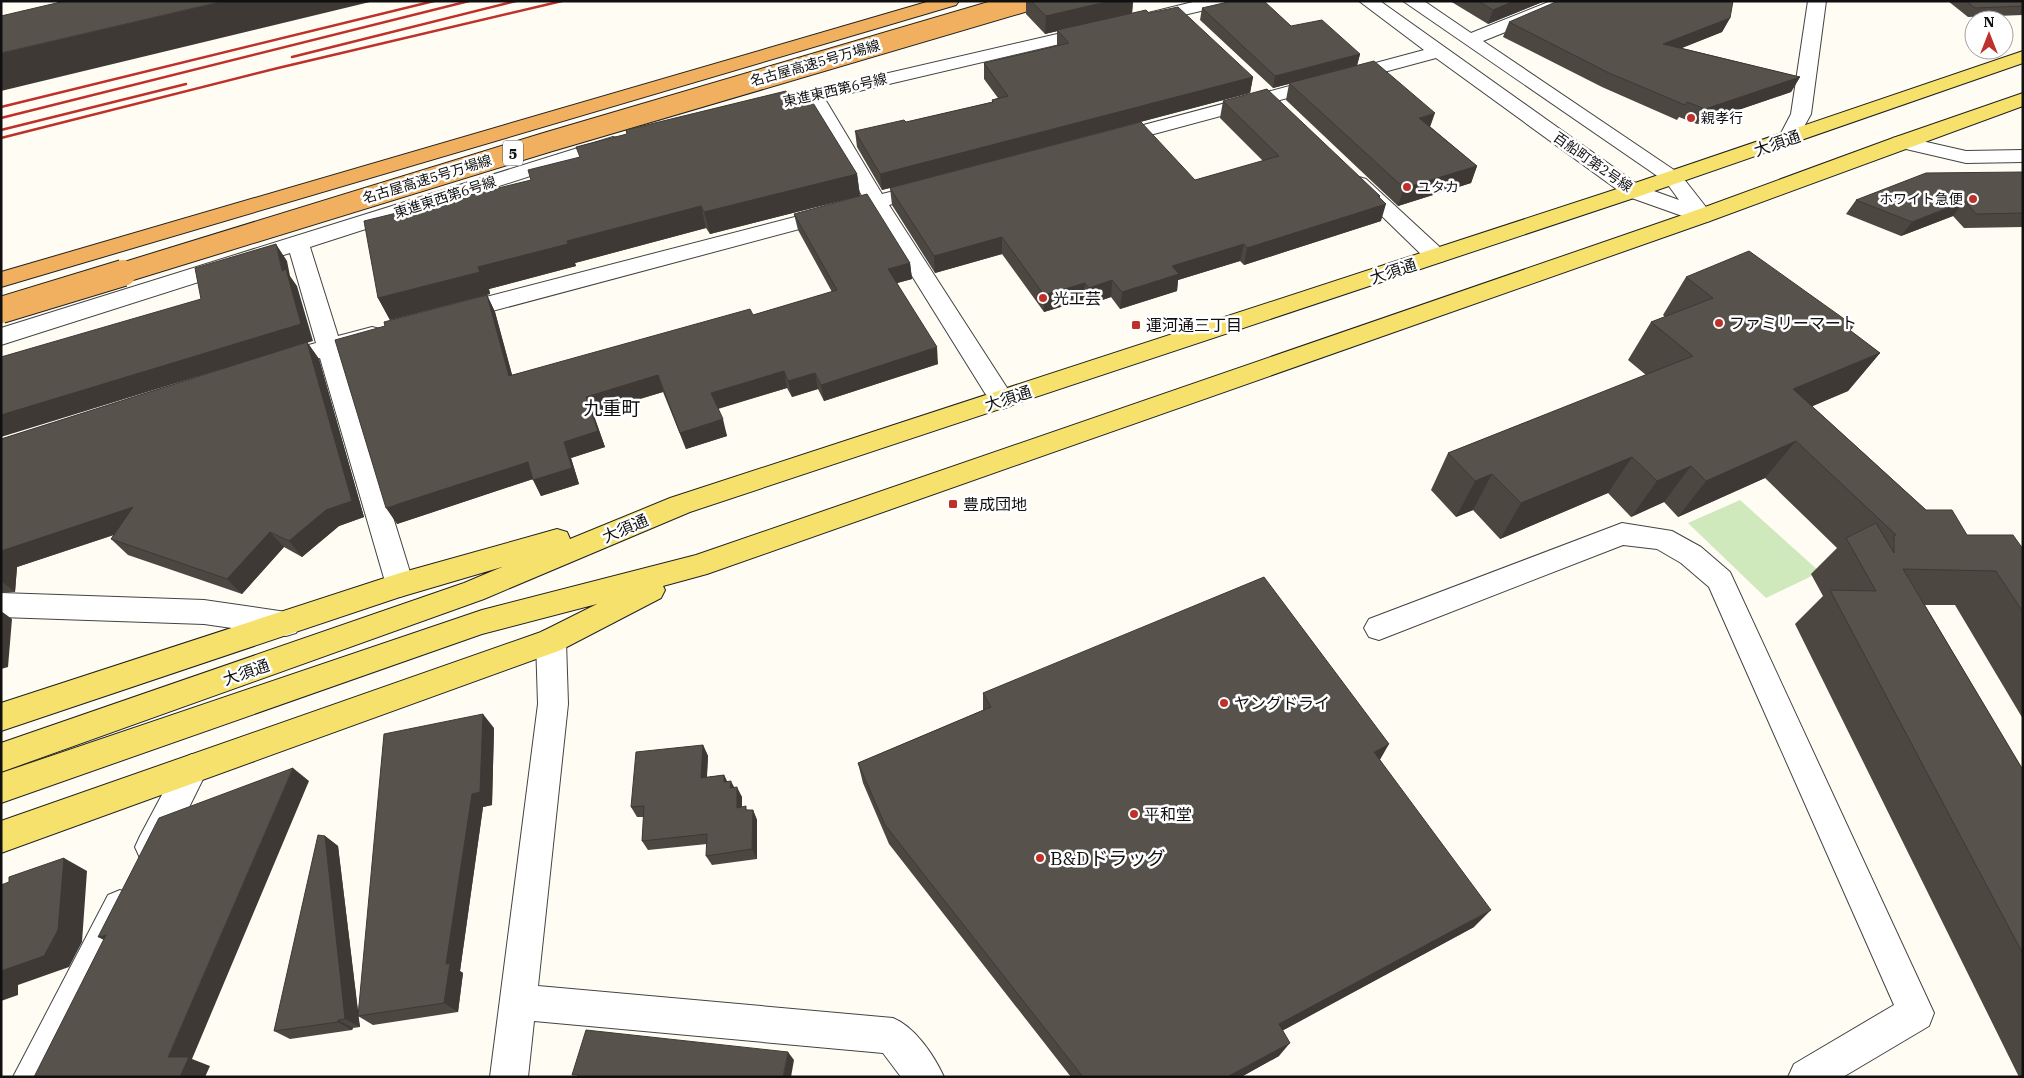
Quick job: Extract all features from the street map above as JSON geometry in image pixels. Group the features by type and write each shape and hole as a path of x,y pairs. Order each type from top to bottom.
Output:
{"highway":[{"name":"名古屋高速5号万場線","path":"1,280 950,1"},
{"name":"名古屋高速5号万場線","path":"1,310 558,139 1027,1"}],"main road":[{"name":"大須通","path":"1,758 474,591 680,505 1673,178 2023,57"},
{"name":"大須通","path":"1,788 482,622 697,566 1702,216 1900,142 2023,99"},
{"path":"1,717 400,585 680,505"},
{"path":"1,837 551,641 697,566"}],"street":[{"path":"1002,400 876,202 814,85 826,55 1010,1"},
{"path":"1130,23 1185,18 1220,1"},
{"name":"百船町第2号線","path":"1412,1 1673,178 1702,216"},
{"path":"1471,40 1567,1"},
{"path":"1788,139 1801,114 1817,1"},
{"name":"百船町第2号線","path":"1369,4 1633,191 1702,216"},
{"name":"東進東西第6号線","path":"736,113 814,85 1110,27"},
{"path":"1096,144 1438,52"},
{"name":"東進東西第6号線","path":"1,337 640,135"},
{"path":"1900,142 1966,157 2023,156"},
{"path":"1344,170 1436,256"},
{"path":"432,319 944,184"},
{"path":"298,244 400,585"},
{"path":"254,370 328,346 394,329"},
{"path":"1379,628 1622,534 1662,538 1691,555 1720,580 1916,1013 1807,1077"},
{"path":"1,605 204,612 286,624"},
{"path":"509,1077 553,704 551,641"},
{"path":"32,1077 192,769"},
{"path":"518,1002 893,1036 925,1077"}],"green space":[{"path":"1740,500 1820,572 1766,598 1688,523"}],"building":[{"path":"65,1 224,1 1,53 1,16"},
{"path":"1031,1 1110,1 1046,16"},
{"path":"1232,1 1264,1 1291,26 1322,20 1360,54 1275,76 1202,8"},
{"path":"1478,1 1514,1 1493,10"},
{"path":"1558,1 1733,1 1730,18 1663,44 1800,77 1705,109 1687,102 1685,105 1609,73 1509,22"},
{"path":"1966,1 2023,1 2023,6 1975,8"},
{"path":"1178,7 1253,77 880,174 855,131 904,120 906,122 993,102 992,100 1008,96 984,63 1069,43 1057,30 1146,10 1149,13"},
{"path":"1374,61 1435,113 1419,118 1477,166 1404,188 1289,83"},
{"path":"1267,89 1380,196 1378,196 1386,204 1247,248 1244,244 1172,266 1179,274 1122,292 1112,280 1089,288 1085,283 1044,295 1002,237 934,256 890,188 1141,122 1195,180 1279,156 1223,101"},
{"path":"786,91 793,102 810,98 857,174 704,212 701,206 567,241 568,244 478,267 480,272 378,298 364,221 531,180 528,170 580,157 576,147 627,134 626,130"},
{"path":"2023,172 2023,213 1976,214 1965,201 1912,222 1856,200 1926,173"},
{"path":"867,194 910,263 888,269 937,347 821,385 815,373 788,381 784,371 711,393 723,419 680,433 658,375 586,397 598,431 564,442 572,468 533,480 528,462 386,508 335,340 385,326 384,322 487,295 509,376 750,309 753,315 837,290 794,214"},
{"path":"276,244 282,271 286,269 301,324 1,415 1,357 201,299 195,268"},
{"path":"1749,251 1854,326 1847,328 1880,353 1793,389 1926,510 1952,510 1967,535 2013,535 2023,549 2023,612 1996,571 1903,569 2023,770 2023,954 1830,590 1876,591 1846,538 1876,523 1894,553 1894,535 1896,535 1796,441 1706,481 1691,466 1657,481 1632,457 1521,503 1492,474 1475,481 1448,453 1693,356 1651,322 1713,298 1686,277"},
{"path":"307,342 352,501 326,510 289,541 270,532 227,579 111,539 133,507 1,551 1,439"},
{"name":"平和堂","path":"1264,577 1389,744 1374,752 1491,910 1279,1024 1290,1043 1227,1077 1083,1077 885,825 858,763 991,707 983,693"},
{"path":"483,714 480,792 472,794 446,964 450,963 444,1003 358,1016 384,734"},
{"path":"703,745 701,778 724,775 724,782 731,781 730,788 737,787 737,808 746,806 746,810 753,810 752,849 706,856 707,834 642,841 644,806 631,807 636,752"},
{"path":"293,768 168,1057 189,1057 180,1077 34,1077 106,935 98,937 159,818"},
{"path":"318,835 325,836 345,1019 338,1020 338,1022 274,1031"},
{"path":"64,858 58,930 44,956 1,971 1,885 9,882 9,877"},
{"path":"586,1030 788,1052 783,1077 577,1077 578,1075 572,1075"}],"railway":[{"path":"1,107 434,1"},
{"path":"1,118 469,1"},
{"path":"292,57 516,1"},
{"path":"1,138 278,68 562,1"},
{"path":"1,130 186,84"}],"place":[{"name":"親孝行","path":"1691,118"},
{"name":"ユタカ","path":"1407,187"},
{"name":"ホワイト急便","path":"1973,199"},
{"name":"光工芸","path":"1043,298"},
{"name":"ファミリーマート","path":"1719,323"},
{"name":"運河通三丁目","path":"1136,325"},
{"name":"豊成団地","path":"953,504"},
{"name":"ヤングドライ","path":"1224,703"},
{"name":"平和堂","path":"1134,814"},
{"name":"B&Dドラッグ","path":"1040,858"}],"district":[{"name":"九重町","path":"612,408"}]}
